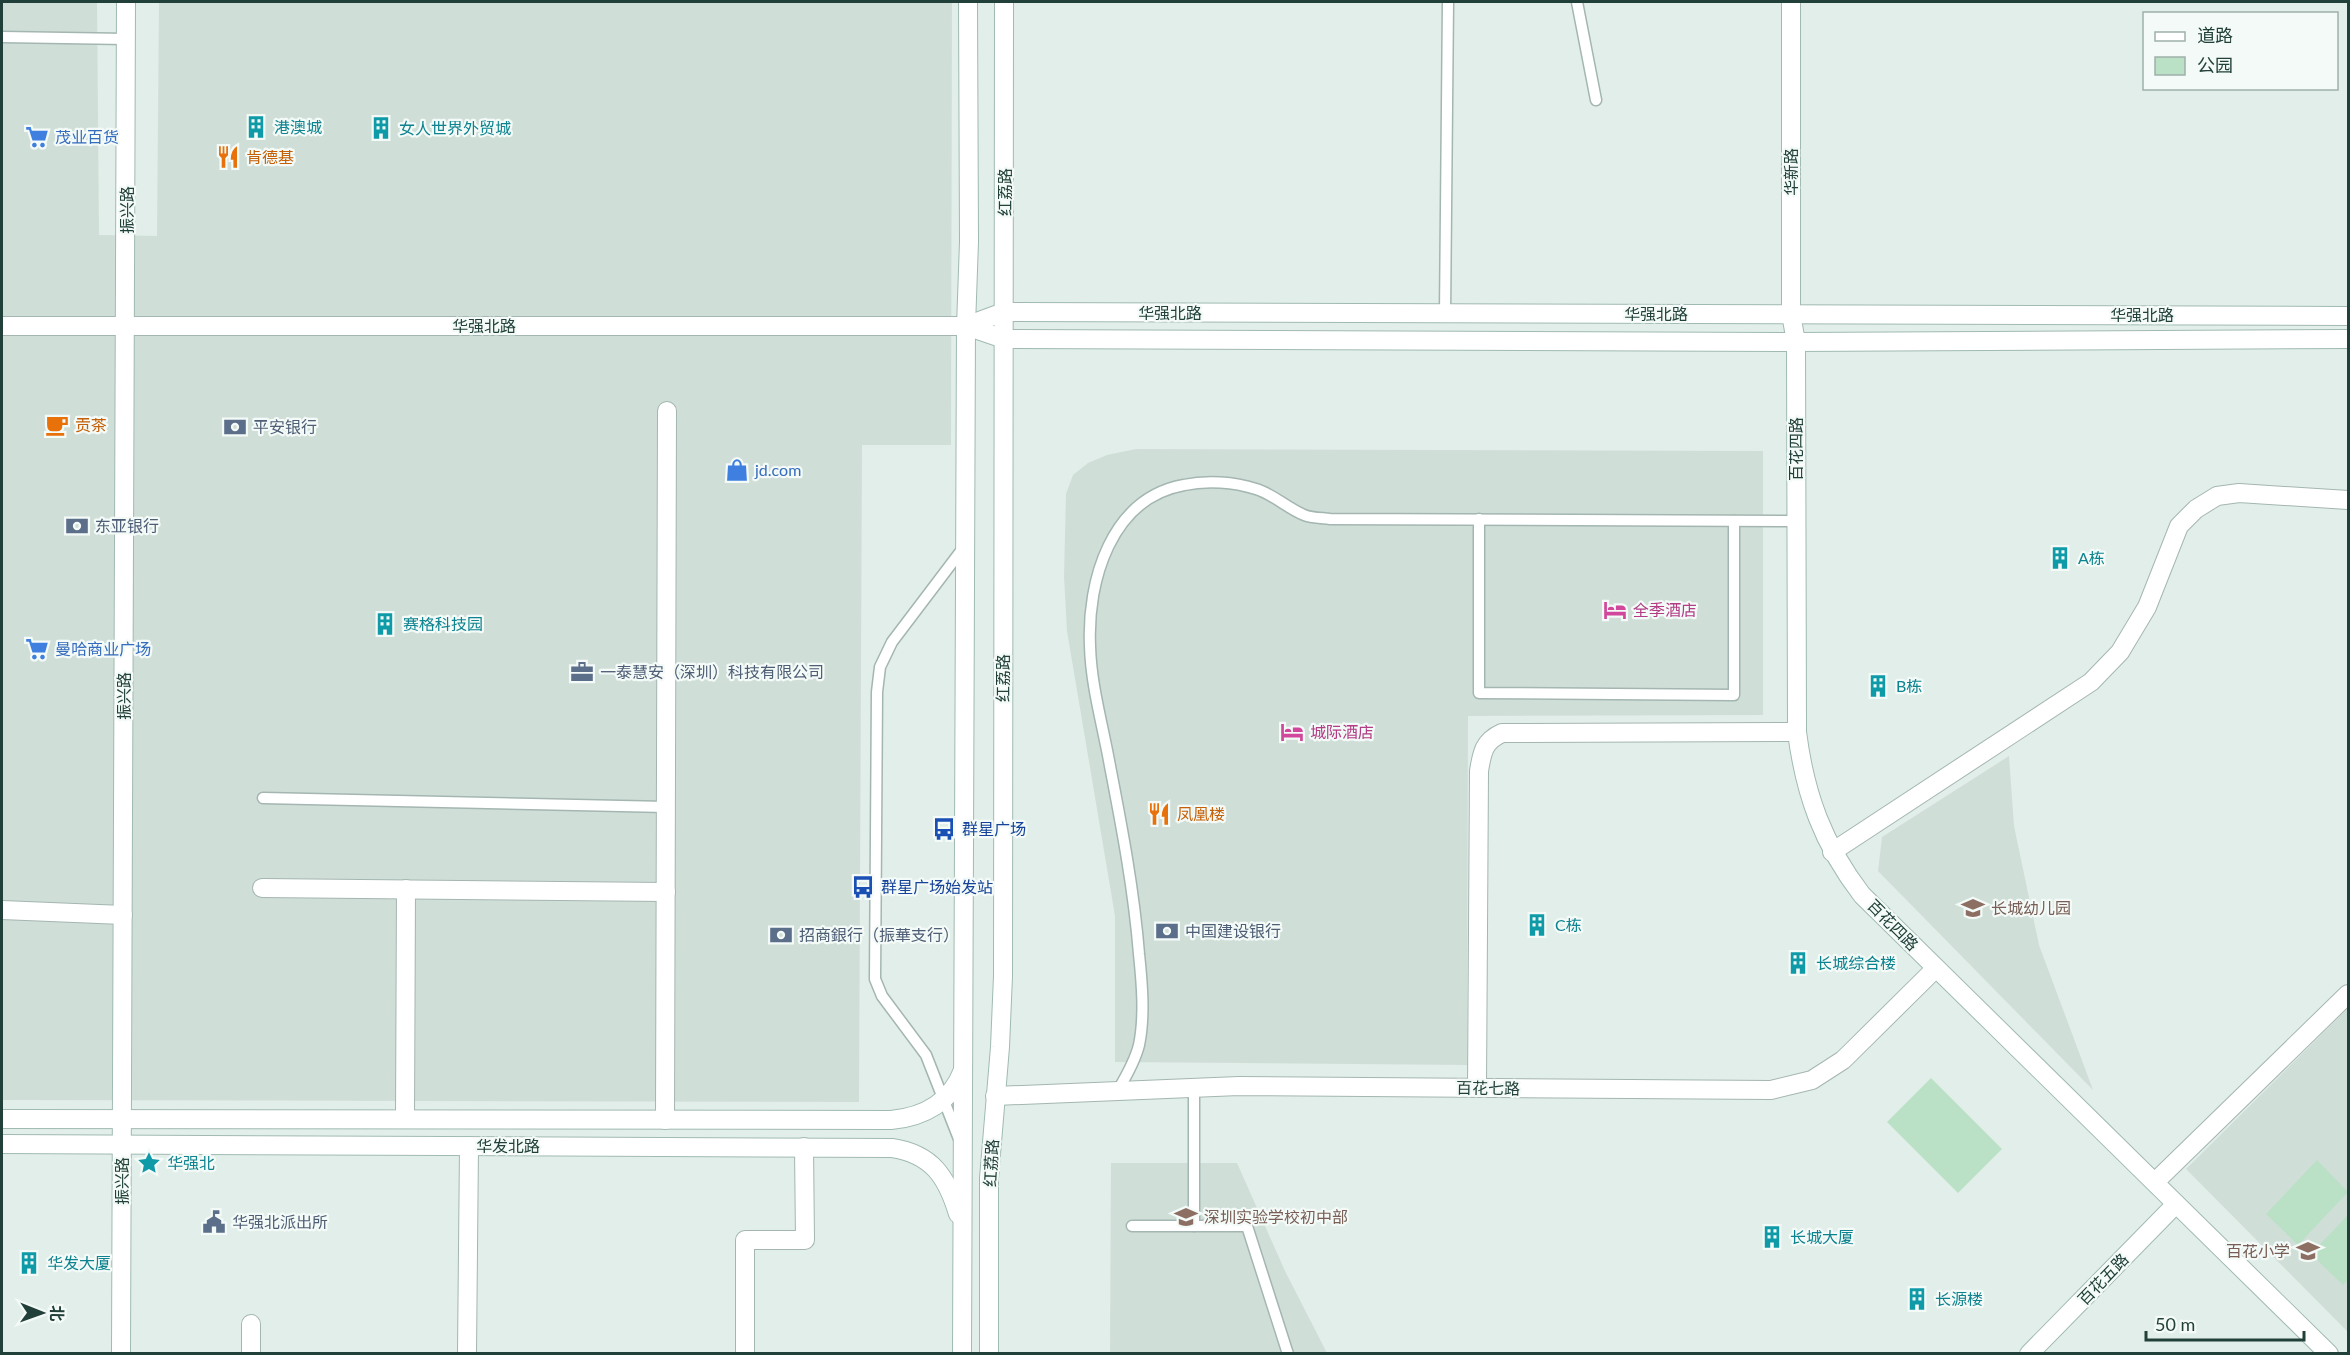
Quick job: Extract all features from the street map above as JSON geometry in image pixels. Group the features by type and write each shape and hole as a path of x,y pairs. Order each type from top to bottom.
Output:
{"street":[{"name":"振兴路","path":"121,1353 127,326 126,2"},
{"name":"红荔路","path":"962,1353 965,1062 966,327 969,242 968,2"},
{"name":"红荔路","path":"989,1353 989,1178 1000,1047 1003,976 1004,2"},
{"name":"华新路","path":"1791,2 1791,314 1796,342"},
{"name":"华强北路","path":"966,327 1004,312 2349,316"},
{"name":"华强北路","path":"2,326 966,327 1004,339 1796,342 2349,339"},
{"name":"百花四路","path":"1796,342 1797,732 1805,780 1821,830 1832,852 1862,895 2329,1353"},
{"path":"665,1120 667,411"},
{"path":"1832,852 2091,682 2120,652 2147,607 2179,526 2196,509 2217,496 2239,493 2349,500"},
{"path":"1478,1088 1479,771 1482,751 1490,738 1502,733 1797,732"},
{"path":"262,888 666,892"},
{"path":"405,1119 406,889"},
{"path":"2,910 123,915"},
{"name":"百花七路","path":"995,1096 1194,1088 1752,1091 1792,1086 1828,1071 1843,1060 1936,968"},
{"path":"2155,1182 2349,994"},
{"name":"华发北路","path":"2,1119 891,1120 916,1116 944,1100 957,1083 965,1062"},
{"name":"华发北路","path":"2,1144 892,1148 920,1155 941,1175 949,1188 962,1235"},
{"path":"467,1353 469,1146"},
{"path":"746,1353 745,1240 805,1240 804,1148"},
{"name":"百花五路","path":"2029,1353 2176,1204"},
{"path":"251,1324 251,1353"}],"lane":[{"path":"1445,314 1448,2"},
{"path":"1577,2 1596,100"},
{"path":"2,37 126,39"},
{"path":"1118,1090 1135,1059 1139,1044 1141,973 1137,922 1096,696 1090,646 1092,601 1105,552 1127,515 1153,495 1184,485 1219,482 1257,489 1306,516 1330,519 1796,521"},
{"path":"1479,519 1479,693 1722,695 1734,695 1734,521"},
{"path":"963,1157 959,1138 926,1055 882,996 875,979 877,692 880,667 892,642 966,544"},
{"path":"263,798 666,807"},
{"path":"1194,1088 1194,1226"},
{"path":"1132,1226 1247,1226 1288,1353"}],"shaded area":[{"path":"2,2 97,2 99,235 157,236 159,2 952,2 951,445 862,445 859,1102 2,1100"},
{"path":"1136,449 1763,451 1763,715 1468,716 1467,1065 1115,1062 1115,916 1067,631 1064,576 1066,494 1073,475 1088,463 1107,455"},
{"name":"长城幼儿园","path":"2009,756 2014,826 2039,945 2093,1090 1878,871 1882,837"},
{"name":"百花小学","path":"2348,1008 2348,1332 2186,1169"},
{"name":"深圳实验学校初中部","path":"1111,1163 1237,1163 1285,1271 1327,1353 1110,1354"}],"green space":[{"path":"1931,1078 2002,1149 1958,1193 1887,1122"},
{"path":"2317,1160 2348,1192 2298,1245 2266,1214"},
{"path":"2348,1215 2348,1279 2343,1285 2311,1254"}],"place":[{"name":"港澳城","path":"256,127"},
{"name":"女人世界外贸城","path":"381,128"},
{"name":"茂业百货","path":"37,137"},
{"name":"肯德基","path":"228,157"},
{"name":"贡茶","path":"57,425"},
{"name":"平安银行","path":"235,427"},
{"name":"jd.com","path":"737,470"},
{"name":"东亚银行","path":"77,526"},
{"name":"A栋","path":"2060,558"},
{"name":"全季酒店","path":"1615,610"},
{"name":"赛格科技园","path":"385,624"},
{"name":"曼哈商业广场","path":"37,649"},
{"name":"一泰慧安（深圳）科技有限公司","path":"582,672"},
{"name":"B栋","path":"1878,686"},
{"name":"城际酒店","path":"1292,732"},
{"name":"凤凰楼","path":"1159,814"},
{"name":"群星广场","path":"944,829"},
{"name":"群星广场始发站","path":"863,887"},
{"name":"长城幼儿园","path":"1973,908"},
{"name":"C栋","path":"1537,925"},
{"name":"中国建设银行","path":"1167,931"},
{"name":"招商銀行（振華支行）","path":"781,935"},
{"name":"长城综合楼","path":"1798,963"},
{"name":"华强北","path":"149,1163"},
{"name":"深圳实验学校初中部","path":"1186,1217"},
{"name":"华强北派出所","path":"214,1222"},
{"name":"长城大厦","path":"1772,1237"},
{"name":"百花小学","path":"2308,1251"},
{"name":"华发大厦","path":"29,1263"},
{"name":"长源楼","path":"1917,1299"}]}
